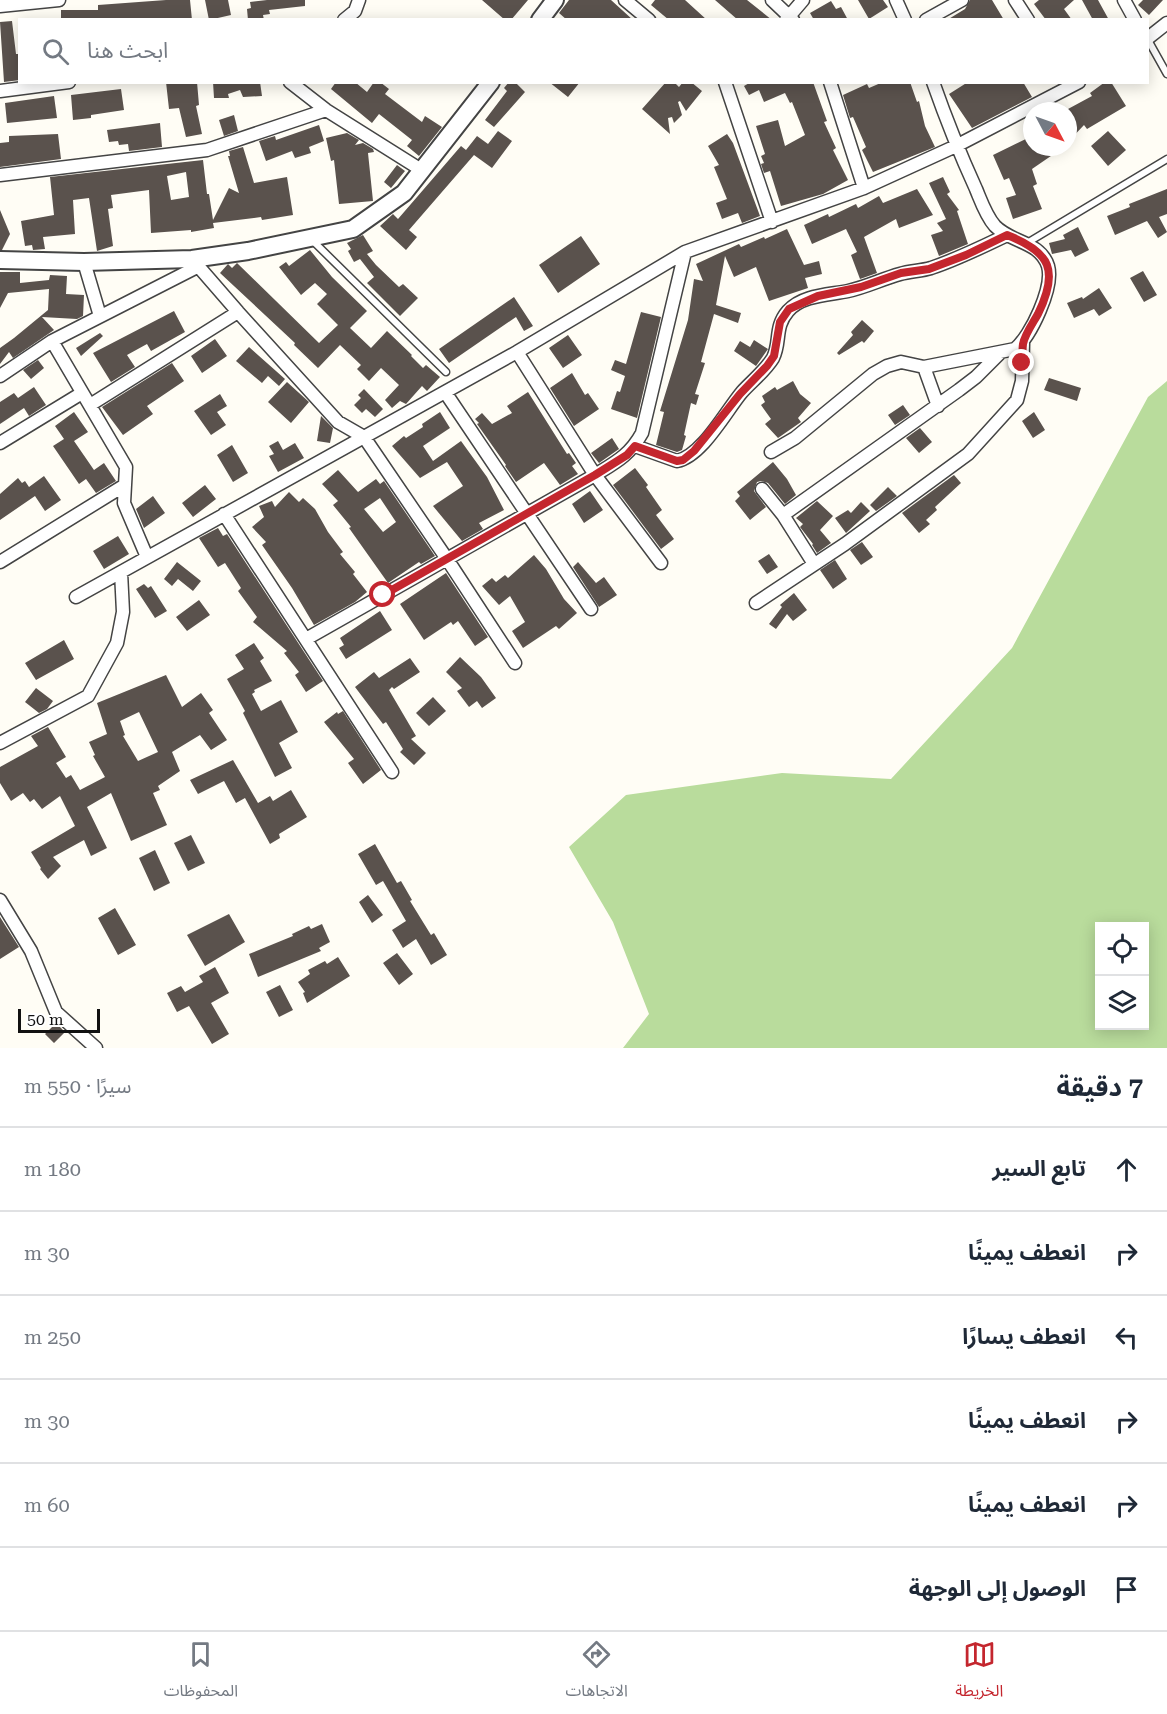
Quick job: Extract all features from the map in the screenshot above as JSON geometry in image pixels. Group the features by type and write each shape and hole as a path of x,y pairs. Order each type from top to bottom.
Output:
{"street":[{"path":"0,6 31,1 59,0"},
{"path":"347,18 355,11 359,0"},
{"path":"542,18 555,0"},
{"path":"625,0 647,18"},
{"path":"772,0 790,18 803,0"},
{"path":"896,0 904,18"},
{"path":"930,18 962,0"},
{"path":"1015,0 1027,18"},
{"path":"1124,0 1135,18"},
{"path":"1149,38 1167,23"},
{"path":"0,91 54,84"},
{"path":"293,84 326,110 423,171"},
{"path":"0,260 195,262 353,229 404,193 489,84"},
{"path":"725,84 772,222"},
{"path":"831,84 864,188"},
{"path":"756,603 923,489 968,454 1017,400 1022,381 1023,343 1041,307 1049,280 1049,268 1039,251 1007,235 988,215 956,146 934,84"},
{"path":"76,597 518,352 685,252 864,188 956,146 1072,84"},
{"path":"0,175 207,150 326,110"},
{"path":"635,446 677,461 683,460 694,451 774,356 780,322 789,309 818,296 861,287 901,273 929,269 966,255 1007,235"},
{"path":"306,639 627,455 642,433 685,252"},
{"path":"84,262 100,316"},
{"path":"195,262 338,422 364,437 515,663"},
{"path":"0,376 52,341 195,262"},
{"path":"90,405 238,312"},
{"path":"52,341 126,467 124,503 147,557"},
{"path":"771,452 795,438 873,374 887,366 901,362 924,367 1002,352 1023,343"},
{"path":"518,352 595,475 661,563"},
{"path":"783,515 938,406 976,377 1002,352"},
{"path":"924,367 938,406"},
{"path":"445,392 591,609"},
{"path":"0,443 82,393"},
{"path":"0,562 125,485"},
{"path":"762,489 783,515 814,564"},
{"path":"224,514 392,772"},
{"path":"0,743 88,696 117,643 123,612 121,572"},
{"path":"0,900 31,951 56,1012 96,1048"}],"lane":[{"path":"1149,41 1167,74"},
{"path":"1027,243 1167,159"},
{"path":"311,238 446,372"}],"green space":[{"path":"1167,381 1167,1048 623,1048 649,1014 613,922 569,847 626,795 782,773 891,779 1012,648 1148,397"}],"building":[{"path":"190,0 192,18 61,18 61,10 98,10 98,5"},
{"path":"205,0 228,0 231,15 209,18"},
{"path":"305,0 305,6 269,10 270,14 263,15 264,18 248,18 247,9 251,8 250,2"},
{"path":"482,0 528,0 513,18 503,18"},
{"path":"569,0 611,0 631,18 565,18 559,13"},
{"path":"655,0 685,0 705,18 667,18 651,5"},
{"path":"715,0 747,0 770,18 736,18"},
{"path":"858,0 883,0 888,7 868,18"},
{"path":"970,0 992,0 1003,18 950,18 965,9"},
{"path":"1039,0 1074,0 1064,9 1071,18 1044,18 1034,4"},
{"path":"1082,0 1098,0 1108,18 1092,18"},
{"path":"1143,0 1163,0 1149,15 1138,5"},
{"path":"831,1 836,9 841,7 847,18 813,18 810,13"},
{"path":"12,21 16,54 18,54 18,80 4,82 0,22"},
{"path":"166,84 197,84 199,105 196,106 202,134 186,137 179,108 169,109"},
{"path":"213,84 260,84 262,96 243,97 240,90 228,94 229,98 214,98"},
{"path":"335,84 357,84 367,92 373,84 383,84 389,89 385,94 422,122 425,116 442,127 419,156 407,146 412,140 379,114 372,123 331,89"},
{"path":"507,84 517,84 525,92 494,127 485,120 507,91 504,88"},
{"path":"552,84 578,84 568,97"},
{"path":"664,84 676,84 679,87 681,84 693,84 702,91 686,111 680,101 678,102 682,115 674,123 672,117 668,118 670,134 642,109"},
{"path":"748,84 814,84 827,121 824,122 836,148 833,150 848,180 823,194 781,206 770,171 764,173 761,164 764,163 761,156 765,154 756,126 778,120 785,146 805,135 792,102 790,103 785,93 764,102 759,90 749,95 744,86"},
{"path":"867,84 869,88 878,84 911,84 935,147 873,172 862,150 866,147 853,117 850,118 843,95"},
{"path":"965,84 1024,84 1032,97 972,128 949,94"},
{"path":"1102,84 1112,84 1126,106 1087,129 1084,125 1077,132 1077,104 1092,96 1090,93"},
{"path":"121,89 124,110 73,120 71,95"},
{"path":"54,96 57,118 7,123 5,103"},
{"path":"234,115 238,131 224,136 219,120"},
{"path":"160,123 162,147 129,151 128,144 119,145 118,141 109,142 107,130"},
{"path":"319,125 324,141 309,147 311,153 295,158 292,151 266,161 259,141 275,136 276,140"},
{"path":"498,131 512,141 492,168 474,155 409,230 417,237 406,250 380,226 393,214 398,219 461,146 466,150 477,136 488,144"},
{"path":"1108,131 1126,150 1108,166 1091,146"},
{"path":"347,133 359,140 355,145 363,143 373,149 374,152 368,153 373,201 339,204 334,160 331,161 326,138"},
{"path":"58,134 61,159 0,167 0,143 9,142 9,136"},
{"path":"727,134 733,143 760,216 742,223 738,213 722,219 716,203 727,199 714,167 719,165 708,146"},
{"path":"1023,140 1023,156 1051,156 1032,169 1037,184 1033,186 1042,209 1013,219 1006,198 1016,195 1009,178 1004,180 993,155"},
{"path":"243,147 254,183 287,177 293,215 262,220 261,217 213,223 214,228 191,232 191,230 151,233 149,190 111,195 113,208 108,209 113,246 97,251 89,198 73,200 75,234 43,237 45,249 33,250 32,245 25,246 21,221 54,215 50,177 203,160 213,220 229,188 239,193 228,156 230,156 229,151","holes":["186,172 189,197 171,200 167,176"]},
{"path":"397,165 405,171 391,188 384,182"},
{"path":"943,177 950,192 947,194 959,210 957,211 968,244 939,256 931,235 943,231 937,223 946,219 929,183"},
{"path":"917,189 933,215 899,228 896,219 864,237 877,273 860,279 851,255 857,252 846,229 812,244 804,225 828,214 829,217 856,204 858,208 879,196 883,203"},
{"path":"1167,189 1167,214 1159,217 1167,232 1158,238 1147,221 1115,235 1107,216 1130,207 1129,204"},
{"path":"0,210 10,234 2,250 0,250"},
{"path":"1078,227 1089,250 1075,257 1071,250 1052,254 1049,243 1065,239 1063,235"},
{"path":"787,229 804,265 819,261 822,274 805,278 808,288 769,301 756,267 734,277 725,256 716,305 741,313 738,323 714,314 701,362 705,363 695,394 699,395 696,405 691,403 682,450 677,452 656,445 664,412 660,411 688,320 694,279 703,281 696,264 739,244 741,247"},
{"path":"363,235 373,251 367,254 376,265 399,287 403,284 418,298 400,316 367,283 374,277 360,259 354,262 348,251 351,249 347,243"},
{"path":"581,236 600,264 558,293 539,265"},
{"path":"310,250 332,277 367,311 350,328 371,348 387,331 423,368 426,365 440,377 427,391 422,386 406,404 400,401 392,408 385,400 399,385 381,368 369,381 357,369 361,365 340,345 318,368 294,345 295,343 220,273 228,264 232,268 237,263 319,343 338,325 317,304 327,294 315,283 301,295 279,267 286,262 289,266"},
{"path":"1143,271 1157,295 1144,302 1130,278"},
{"path":"0,272 20,272 20,283 49,280 50,275 67,276 66,294 84,295 83,316 77,319 42,317 54,330 13,358 9,352 0,364 0,348 48,310 49,289 8,293 0,308"},
{"path":"1099,288 1112,308 1099,316 1094,309 1074,318 1067,303 1082,297 1083,299"},
{"path":"514,297 533,326 524,331 516,317 449,363 439,349"},
{"path":"174,311 185,332 151,351 147,344 127,355 135,367 111,382 93,353"},
{"path":"641,312 661,317 637,418 611,409 625,376 611,370 615,360 626,364"},
{"path":"862,320 874,331 864,343 862,341 839,355 837,353 853,335 851,332"},
{"path":"100,333 103,336 81,356 76,348"},
{"path":"568,335 582,355 563,368 549,348"},
{"path":"215,339 227,356 202,373 191,356"},
{"path":"754,340 768,349 756,366 734,351 740,341 750,347"},
{"path":"249,347 285,379 279,386 268,376 262,383 236,361"},
{"path":"38,360 44,368 31,379 23,370"},
{"path":"172,363 184,381 147,406 153,414 123,435 102,407"},
{"path":"572,373 585,395 588,393 599,409 574,426 550,388"},
{"path":"1049,378 1081,388 1077,401 1044,390"},
{"path":"793,381 800,394 811,403 798,418 801,422 778,438 765,424 771,419 761,405 765,402 762,396 775,387 777,390"},
{"path":"287,382 309,402 291,423 268,402"},
{"path":"34,387 46,405 29,416 24,408 0,424 0,402 14,393 18,398"},
{"path":"364,389 383,409 375,417 366,409 362,413 354,405 361,398 358,395"},
{"path":"528,392 567,454 569,453 576,463 572,466 578,474 560,485 544,463 516,482 475,419 482,413 492,424 512,413 507,406"},
{"path":"220,394 227,406 217,412 226,425 211,435 194,411"},
{"path":"903,405 910,415 895,425 888,415"},
{"path":"74,412 88,432 74,441 94,470 104,463 116,481 96,493 86,479 79,484 53,446 64,439 55,426"},
{"path":"440,412 450,428 423,446 433,461 461,441 487,477 504,510 479,523 483,529 462,541 433,506 463,486 447,462 420,478 392,446 404,436 406,438 423,427 422,424"},
{"path":"1034,412 1045,430 1033,438 1022,421"},
{"path":"321,416 333,428 330,443 317,441"},
{"path":"920,428 932,442 919,453 906,438"},
{"path":"612,438 619,449 599,463 591,453"},
{"path":"278,441 283,450 295,443 304,458 278,472 269,456 274,454 269,446"},
{"path":"232,445 248,473 233,482 217,455"},
{"path":"773,462 796,495 785,504 768,483 757,482 754,491 766,507 750,520 735,501 740,496 737,492"},
{"path":"635,468 662,510 656,515 674,539 661,549 613,485"},
{"path":"338,470 358,492 376,479 380,484 384,481 435,556 421,564 419,562 388,583 349,528 351,527 333,505 338,501 322,484","holes":["380,498 396,522 383,532 364,509"]},
{"path":"954,475 961,483 935,507 937,510 926,520 930,524 919,533 902,513"},
{"path":"44,476 61,500 45,511 35,496 0,520 0,494 18,478 22,483 25,481 29,487"},
{"path":"205,485 216,499 193,517 182,503"},
{"path":"888,487 897,496 876,511 870,505"},
{"path":"590,491 603,510 584,523 572,504"},
{"path":"289,492 299,502 303,498 315,509 343,552 340,554 355,572 353,574 367,592 355,602 314,625 262,545 266,542 252,527 264,517 259,506 272,501 275,507"},
{"path":"153,496 165,513 144,528 136,509"},
{"path":"817,501 833,516 820,530 831,543 817,553 800,527 803,524 796,518"},
{"path":"861,502 870,511 846,533 835,518 848,510 851,513"},
{"path":"218,528 223,536 227,534 323,681 306,692 295,675 299,672 284,653 287,651 253,622 257,617 238,591 241,588 225,563 218,567 199,538"},
{"path":"118,536 129,554 104,569 93,551"},
{"path":"862,542 873,557 861,565 850,550"},
{"path":"769,554 778,567 767,574 758,561"},
{"path":"534,555 546,569 564,599 577,613 559,629 556,626 523,648 512,631 525,622 510,596 499,605 482,586 492,578 496,582 505,575 508,578"},
{"path":"835,560 847,579 833,589 820,570"},
{"path":"177,562 201,581 193,591 178,579 172,586 164,579"},
{"path":"578,562 596,583 604,577 617,595 599,607 573,567"},
{"path":"446,573 488,637 475,646 458,621 453,625 451,622 424,640 400,604"},
{"path":"144,584 148,588 151,586 167,611 155,618 136,589"},
{"path":"794,593 807,610 793,621 787,614 776,629 769,624 782,607 780,605"},
{"path":"199,600 210,615 187,631 176,617"},
{"path":"380,611 392,630 346,659 339,648 344,645 340,638"},
{"path":"64,640 74,659 36,680 25,663"},
{"path":"254,643 264,658 260,661 272,681 254,690 252,694 261,711 281,700 298,732 279,743 292,768 275,777 243,713 245,711 227,679 244,669 235,655"},
{"path":"460,657 481,677 496,698 482,708 477,701 469,707 457,691 462,688 446,672"},
{"path":"410,658 420,672 389,690 416,736 411,739 426,753 414,765 400,752 403,749 386,722 383,724 355,687 374,672 379,678"},
{"path":"166,675 182,707 201,693 213,710 209,713 227,740 211,750 200,735 172,752 180,771 158,786 160,790 153,793 167,825 131,841 111,793 87,807 107,848 91,856 84,840 53,857 61,866 48,879 31,852 75,826 60,796 42,809 34,799 30,802 23,793 11,801 0,783 0,767 38,746 31,736 48,727 66,757 56,763 66,778 71,775 80,790 105,777 93,756 95,755 89,742 107,734 97,703","holes":["139,712 158,752 138,761 123,736 125,735 120,721"]},
{"path":"36,688 53,701 47,709 39,713 25,702"},
{"path":"433,697 446,711 429,726 416,713"},
{"path":"343,711 381,770 363,784 348,763 354,759 324,722 337,712 338,714"},
{"path":"233,760 258,803 270,796 273,801 291,790 307,817 279,834 280,838 270,844 245,798 236,803 224,781 198,794 190,780"},
{"path":"191,835 205,863 188,871 174,843"},
{"path":"375,844 397,883 401,881 412,900 410,901 431,935 434,933 447,955 431,965 416,939 403,948 392,930 406,921 383,881 376,885 358,854"},
{"path":"155,850 170,883 154,891 139,858"},
{"path":"368,895 383,915 372,923 359,902"},
{"path":"115,908 136,945 118,955 98,918"},
{"path":"229,914 245,942 205,966 187,935"},
{"path":"0,917 19,947 0,959"},
{"path":"322,924 330,942 319,948 321,951 258,977 249,954 293,936 292,934 309,926 311,929"},
{"path":"397,953 413,974 399,985 383,963"},
{"path":"338,957 350,976 307,1003 303,993 305,992 298,982 310,974 308,970 325,961 327,964"},
{"path":"215,967 229,993 211,1003 229,1034 212,1044 189,1006 177,1012 167,993 181,986 185,992 203,982 199,976"},
{"path":"280,985 293,1010 279,1017 266,992"},
{"path":"56,1023 65,1032 54,1043 45,1034"}],"route":[{"path":"383,595 595,475 627,455 635,446 677,461 683,460 694,451 740,394 767,366 774,356 780,322 789,309 818,296 847,291 901,273 929,269 966,255 1007,235 1039,251 1049,268 1049,280 1041,307 1023,343 1022,363"}]}
